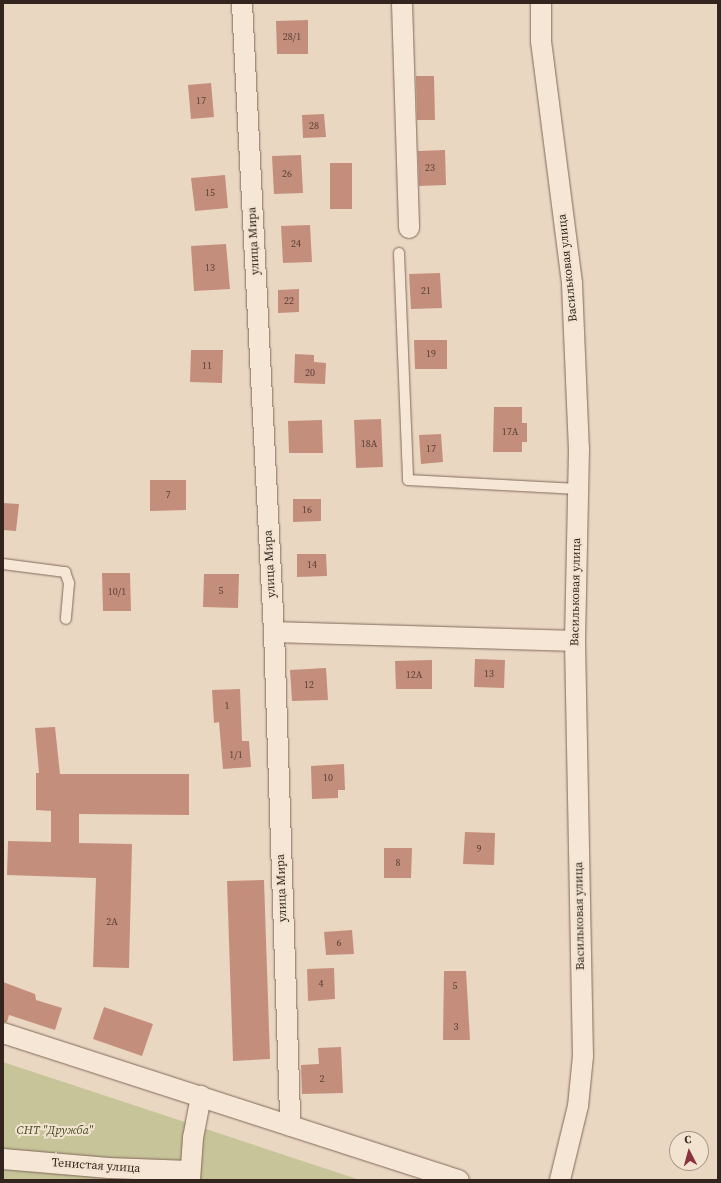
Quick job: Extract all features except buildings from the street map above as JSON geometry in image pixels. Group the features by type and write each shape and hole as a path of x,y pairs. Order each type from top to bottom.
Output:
{"street":[{"name":"улица Мира","path":"242,3 274,632 290,1126"},
{"path":"402,3 409,228"},
{"name":"Васильковая улица","path":"541,3 541,41 572,284 580,449 575,641 583,1056 578,1106 560,1180"},
{"path":"274,632 575,641"},
{"path":"3,1033 458,1180"},
{"path":"190,1175 201,1096"},
{"name":"Тенистая улица","path":"3,1159 190,1175"}],"lane":[{"path":"399,253 408,480 578,489"},
{"path":"3,564 65,572 69,583 66,619"}],"green space":[{"name":"СНТ \"Дружба\"","path":"3,1062 360,1180 3,1180"}]}
